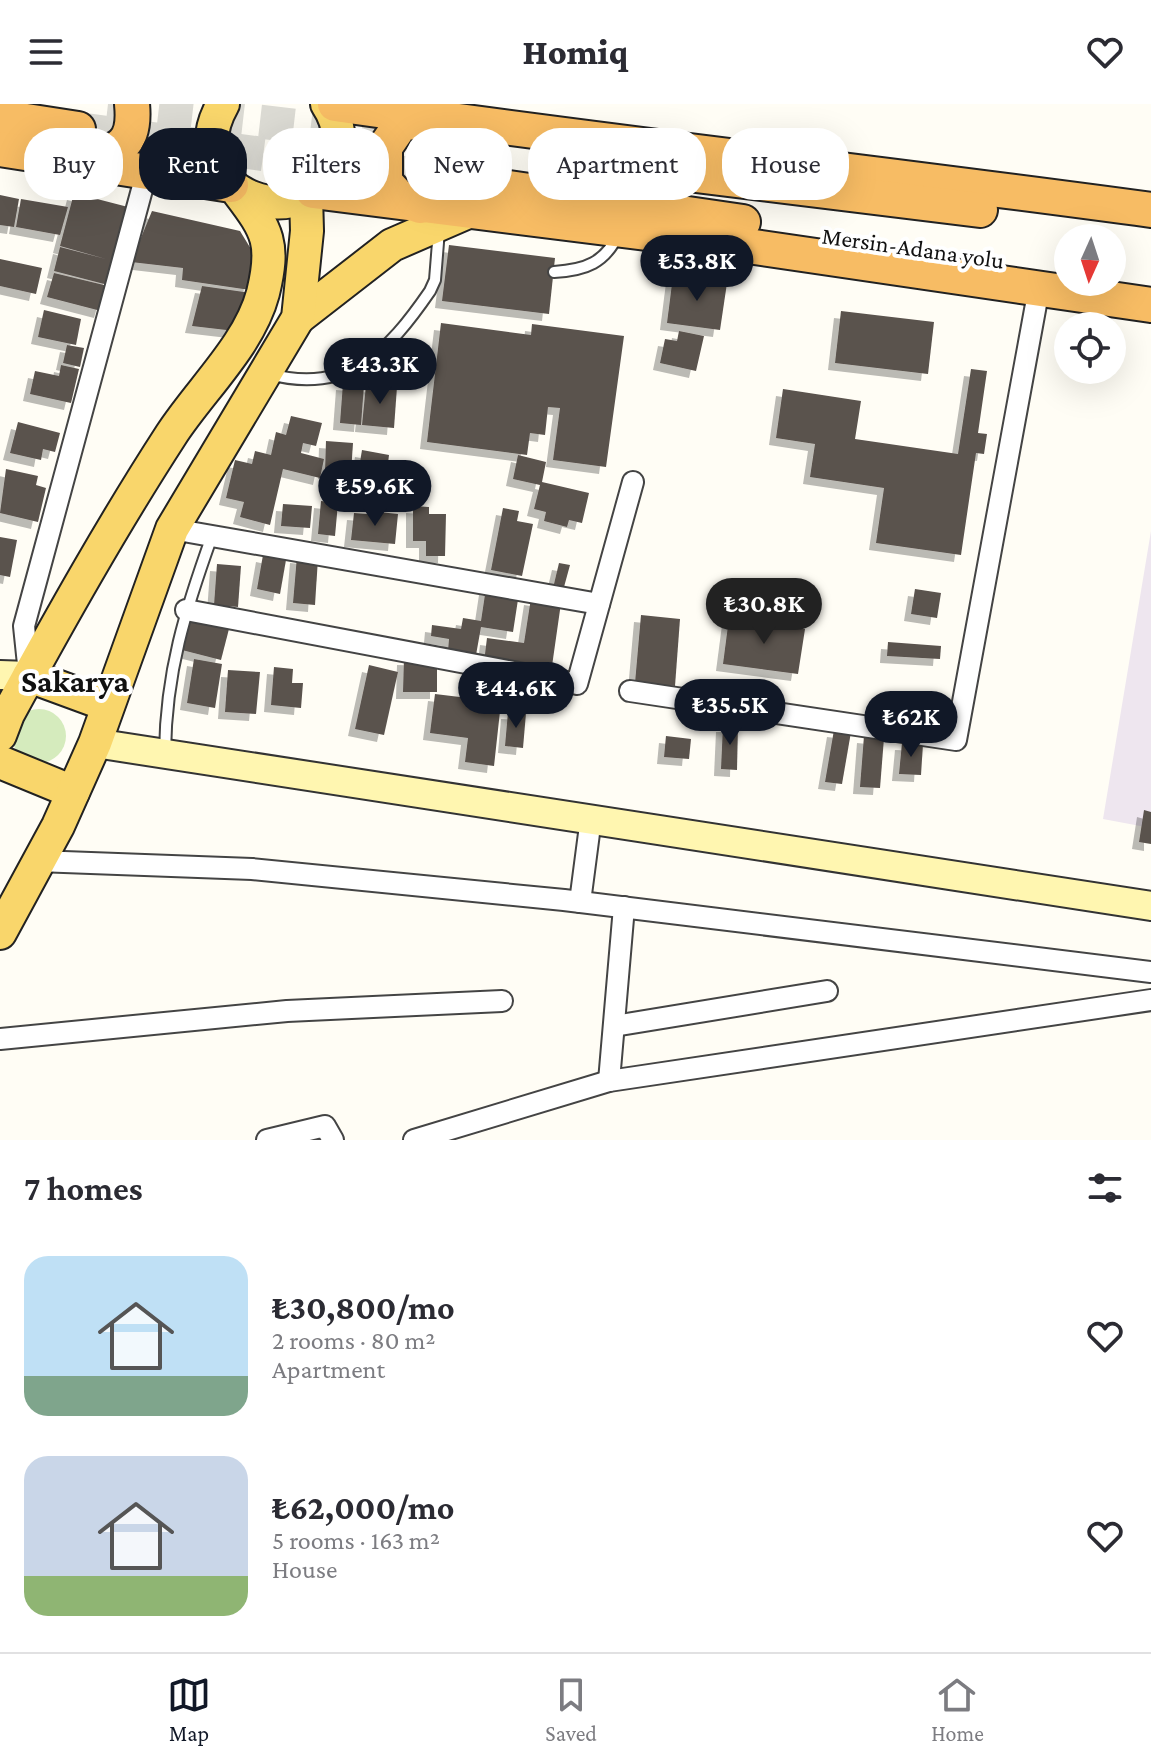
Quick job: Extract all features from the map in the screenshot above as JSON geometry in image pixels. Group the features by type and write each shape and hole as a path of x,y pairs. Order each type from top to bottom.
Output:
{"highway":[{"path":"123,146 134,126 132,104"},
{"path":"335,104 425,128"},
{"path":"0,117 30,128"},
{"path":"405,198 398,196 385,182 385,147 401,124 422,128"},
{"path":"512,137 850,169 1151,210"},
{"name":"Mersin-Adana yolu","path":"512,141 1151,231"},
{"path":"0,149 24,147"},
{"path":"385,200 1151,305"},
{"path":"416,200 439,205"},
{"name":"Mersin-Adana yolu","path":"439,205 1054,269"},
{"path":"1126,278 1151,282"}],"main road":[{"path":"213,128 214,118 223,104"},
{"path":"327,104 337,128"},
{"path":"402,104 430,128"},
{"path":"247,196 257,201 276,203 286,200"},
{"path":"0,735 14,676 174,431 245,332 263,295 269,254 266,228 244,200"},
{"path":"298,318 309,200"},
{"path":"0,933 95,743 172,529 263,372 298,318 439,205"},
{"path":"14,676 108,705"},
{"path":"95,743 1151,906"},
{"path":"0,762 73,792"}],"street":[{"path":"14,676 24,626 139,200"},
{"path":"630,691 956,740 1039,288"},
{"path":"186,610 577,684 633,482"},
{"path":"172,529 599,604"},
{"path":"580,902 591,818"},
{"path":"37,861 252,869 624,907 1151,972"},
{"path":"609,1081 624,907"},
{"path":"614,1026 827,991"},
{"path":"414,1140 609,1081 1151,1000"},
{"path":"0,1039 287,1011 502,1001"},
{"path":"267,1140 325,1126 333,1140"}],"lane":[{"path":"263,372 311,380 338,377 373,360 420,306 435,280 442,260 439,205"},
{"path":"554,272 578,271 593,265 612,247 620,230"},
{"path":"165,754 171,666 186,610 212,536"}],"shaded area":[{"path":"1151,531 1151,828 1103,819"}],"green space":[{"path":"39,709 58,717 66,736 58,755 39,763 20,755 12,736 20,717"}],"building":[{"path":"0,195 19,199 14,227 0,225"},
{"path":"21,199 68,207 60,235 16,227"},
{"path":"72,200 101,200 128,207 108,285 54,271 60,247 106,259 60,246"},
{"path":"152,211 240,231 254,254 250,290 182,280 183,268 131,262"},
{"path":"449,245 555,258 549,314 442,301"},
{"path":"0,259 42,268 36,294 0,286"},
{"path":"54,273 108,286 101,311 47,297"},
{"path":"673,276 727,283 720,330 667,323"},
{"path":"202,286 251,293 235,331 192,326"},
{"path":"44,310 81,319 76,345 38,337"},
{"path":"841,311 934,322 928,374 835,363"},
{"path":"441,323 531,335 532,324 624,336 606,467 553,460 560,408 548,407 545,435 530,433 527,455 427,442"},
{"path":"679,331 704,336 696,371 660,363 665,339 677,341"},
{"path":"67,345 84,348 80,367 63,363"},
{"path":"61,365 79,369 71,403 30,394 35,371 59,376"},
{"path":"971,369 987,371 978,433 987,434 984,454 976,453 961,555 876,543 884,488 810,477 815,444 776,438 783,389 861,401 855,439 958,454"},
{"path":"343,383 364,385 361,425 340,423"},
{"path":"366,385 397,387 394,428 362,425"},
{"path":"291,416 322,423 316,446 303,443 301,453 324,459 320,478 283,469 270,525 240,517 244,502 226,498 235,460 252,464 255,451 271,455 276,432 286,435"},
{"path":"18,422 60,433 55,452 43,449 41,460 10,453"},
{"path":"326,441 353,443 351,473 325,472"},
{"path":"362,450 389,455 386,479 358,474"},
{"path":"518,455 546,462 542,482 589,493 582,523 569,520 567,527 544,521 546,512 534,509 540,485 513,479"},
{"path":"6,469 38,476 36,485 46,488 38,522 0,513"},
{"path":"321,501 338,503 335,536 318,534"},
{"path":"283,504 312,506 310,528 281,526"},
{"path":"413,506 429,507 429,514 446,514 445,556 426,556 426,541 413,541"},
{"path":"503,508 519,511 517,521 533,524 522,576 491,570"},
{"path":"379,512 398,514 395,544 351,540 354,513 379,515"},
{"path":"0,537 17,540 10,577 0,575"},
{"path":"263,555 286,560 280,594 257,589"},
{"path":"297,556 318,558 315,605 293,603"},
{"path":"559,563 570,565 564,587 554,584"},
{"path":"217,564 241,566 238,607 214,605"},
{"path":"486,588 519,593 513,632 481,627 476,655 448,651 449,639 431,636 432,625 461,629 463,618 481,621"},
{"path":"915,589 941,593 937,618 911,614"},
{"path":"531,598 561,603 551,673 484,662 487,638 524,643"},
{"path":"191,615 230,625 221,660 182,650"},
{"path":"641,615 680,619 675,686 635,683"},
{"path":"729,618 805,629 798,674 723,664"},
{"path":"888,642 941,646 940,659 887,656"},
{"path":"404,658 437,659 437,692 403,692"},
{"path":"194,659 222,664 215,708 187,703"},
{"path":"369,665 398,672 384,735 355,729"},
{"path":"274,667 293,669 292,683 303,683 301,708 271,705"},
{"path":"228,670 260,672 256,714 225,712"},
{"path":"435,694 501,702 494,766 465,762 468,738 430,733"},
{"path":"508,712 526,713 523,748 505,746"},
{"path":"723,725 738,725 737,770 721,769"},
{"path":"834,730 851,732 842,784 825,782"},
{"path":"666,736 691,739 689,759 664,757"},
{"path":"864,736 884,738 880,788 860,787"},
{"path":"902,743 923,744 921,775 899,774"},
{"path":"1144,810 1151,812 1151,844 1139,842"}],"tunnel":[{"path":"108,104 405,138"},
{"path":"123,135 405,173"}],"district":[{"name":"Sakarya","path":"75,681"}]}
